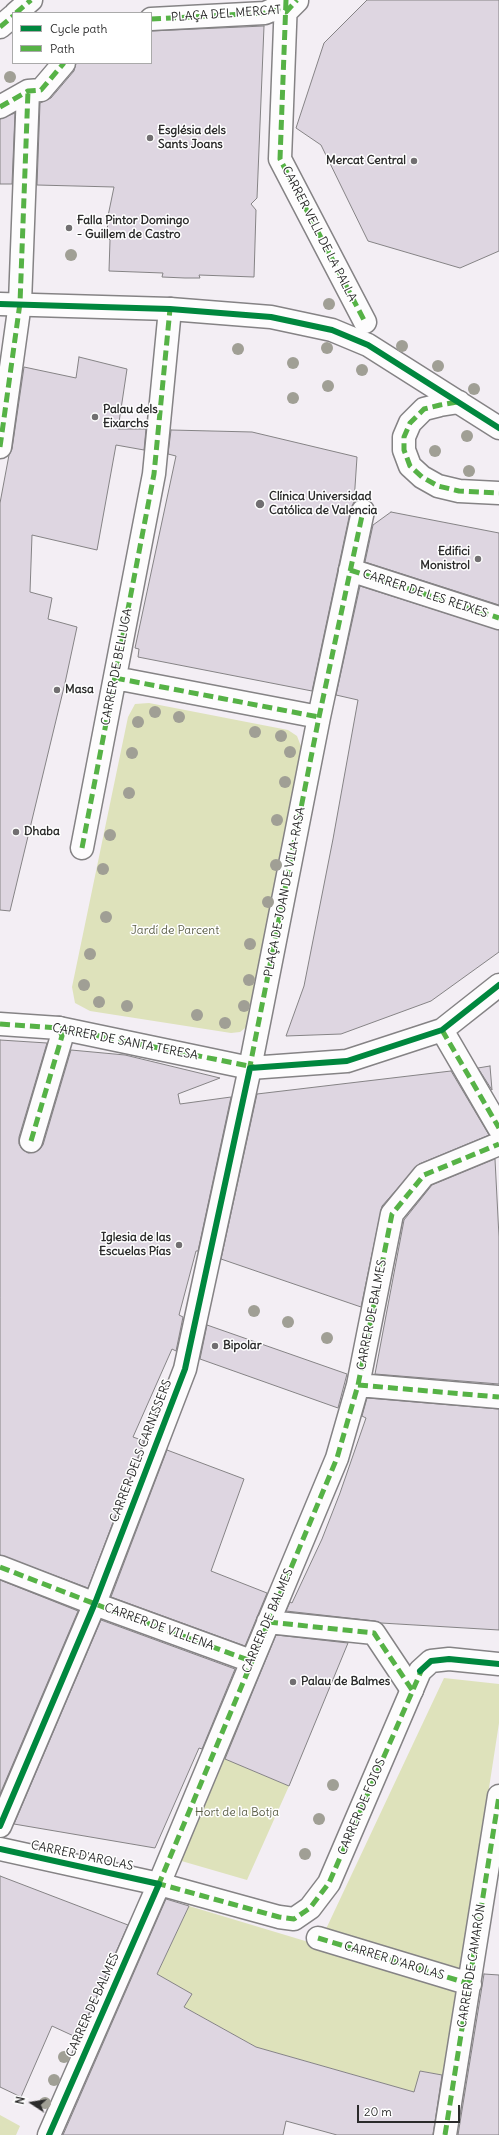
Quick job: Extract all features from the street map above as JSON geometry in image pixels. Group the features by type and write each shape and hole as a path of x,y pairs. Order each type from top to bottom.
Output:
{"street":[{"path":"17,12 31,0"},
{"name":"PLAÇA DEL MERCAT","path":"152,19 264,13 290,4"},
{"name":"CARRER VELL DE LA PALLA","path":"290,4 280,159 364,322"},
{"path":"0,27 12,17"},
{"path":"0,107 28,91 41,90 63,64"},
{"path":"0,447 10,304 24,184 28,91"},
{"path":"10,304 170,309 271,317 332,330 368,345 499,428"},
{"name":"CARRER DE BELLUGA","path":"82,848 152,487 170,309"},
{"path":"459,402 440,404 424,409 410,423 404,437 404,450 410,466 422,477 438,486 459,491 499,493"},
{"name":"PLAÇA DE JOAN DE VILA-RASA","path":"250,1068 319,717 363,511"},
{"name":"CARRER DE LES REIXES","path":"350,570 499,618"},
{"path":"115,678 319,717"},
{"path":"499,985 442,1030 499,1128"},
{"name":"CARRER DE SANTA TERESA","path":"0,1024 59,1028 250,1068 347,1061 442,1030"},
{"path":"31,1141 62,1036 59,1028"},
{"name":"CARRER DELS CARNISSERS","path":"0,1826 95,1603 185,1369 250,1068"},
{"name":"CARRER DE BALMES","path":"49,2135 159,1884 337,1458 358,1386 392,1214 424,1174 499,1144"},
{"path":"358,1386 499,1397"},
{"name":"CARRER DE VILLENA","path":"0,1567 251,1661"},
{"path":"268,1622 374,1633 416,1680 431,1661 449,1659 499,1664"},
{"name":"CARRER DE FOIOS","path":"279,1917 294,1919 310,1908 329,1883 416,1680"},
{"name":"CARRER DE CAMARÓN","path":"445,2135 499,1796"},
{"name":"CARRER D'AROLAS","path":"0,1849 159,1884 279,1917"},
{"name":"CARRER D'AROLAS","path":"318,1938 470,1984"}],"green space":[{"name":"Jardí de Parcent","path":"149,703 288,730 297,736 302,749 248,1026 240,1032 231,1033 90,1011 75,1003 72,987 128,717 135,704"},
{"path":"444,1678 499,1684 499,1723 461,1970 326,1929"},
{"name":"Hort de la Botja","path":"242,1712 264,1721 244,1767 289,1786 247,1880 178,1860"},
{"path":"189,1906 458,1987 448,2076 421,2071 414,2092 256,2047 184,2007 191,1994 157,1974"},
{"path":"0,2115 20,2126 16,2135 0,2135"}],"building":[{"name":"Mercat Central","path":"367,0 499,0 499,251 460,268 368,241 321,145 296,128 324,43"},
{"name":"Església dels Sants Joans","path":"264,26 257,198 251,204 256,210 254,277 199,275 200,278 185,278 162,277 163,273 109,271 110,240 107,237 108,216 114,187 37,185 40,103 51,98 74,71 76,64 152,64 152,31"},
{"path":"15,113 12,184 0,184 0,119"},
{"path":"79,357 127,369 118,429 146,429 144,450 116,445 97,550 32,535 30,592 52,598 48,619 77,627 10,911 0,910 0,503 9,455 12,449 24,367 76,378"},
{"path":"171,430 252,432 357,457 354,502 351,508 312,691 138,657 139,649 135,648 176,456 168,454"},
{"path":"391,512 499,533 499,605 365,562 373,525"},
{"path":"360,586 499,630 499,952 431,1001 341,1034 286,1036 304,986 333,839 358,700 336,695"},
{"path":"0,1040 47,1043 19,1137 19,1144 22,1149 28,1153 39,1150 43,1145 71,1050 125,1055 220,1078 178,1094 180,1104 231,1097 198,1251 196,1251 179,1315 183,1317 176,1351 172,1349 133,1437 144,1441 88,1588 0,1555"},
{"path":"490,1066 492,1090 478,1068"},
{"path":"451,1071 489,1135 419,1164 382,1206 361,1307 221,1259 257,1094"},
{"path":"495,1159 499,1237 499,1384 375,1374 404,1220 432,1185"},
{"path":"207,1325 347,1374 338,1408 200,1359"},
{"path":"367,1398 499,1409 499,1630 381,1623 375,1621 286,1611 290,1602 292,1603 322,1539 340,1493 366,1418 362,1416"},
{"path":"167,1450 244,1479 211,1571 267,1593 245,1646 111,1597"},
{"path":"0,1580 78,1611 0,1794"},
{"path":"101,1620 235,1669 202,1749 199,1748 155,1848 14,1824"},
{"name":"Palau de Balmes","path":"276,1635 348,1643 289,1786 225,1759"},
{"path":"0,1876 128,1925 78,2038 52,2026 21,2097 0,2087"},
{"path":"166,1899 189,1906 157,1974 192,1994 184,2007 256,2047 414,2092 420,2071 442,2075 433,2135 337,2135 286,2121 283,2135 63,2135"},
{"path":"484,1974 499,1975 499,2135 458,2135"}],"marked path":[{"path":"17,12 31,0"},
{"path":"286,0 280,159 365,322"},
{"path":"152,19 265,13 272,10 286,12 297,0"},
{"path":"0,27 12,17"},
{"path":"0,107 28,91 41,90 63,64"},
{"path":"0,447 20,303 28,91"},
{"path":"82,848 154,474 170,309"},
{"path":"457,402 424,409 410,423 404,437 404,450 410,466 422,477 438,486 459,491 499,493"},
{"path":"249,1071 319,717 363,511"},
{"path":"350,570 499,618"},
{"path":"115,678 319,717"},
{"path":"0,1024 59,1028 254,1067"},
{"path":"31,1141 62,1036 59,1028"},
{"path":"442,1030 499,1128"},
{"path":"158,1886 337,1458 358,1385 392,1214 424,1175 499,1144"},
{"path":"358,1385 499,1397"},
{"path":"0,1567 103,1607 251,1661"},
{"path":"268,1622 374,1633 412,1690"},
{"path":"156,1883 279,1917 294,1919 310,1908 329,1883 422,1669"},
{"path":"445,2135 499,1796"},
{"path":"318,1938 470,1984"}],"cycle path":[{"path":"0,304 170,309 271,317 332,330 368,345 499,428"},
{"path":"0,1826 95,1603 185,1369 250,1068 347,1061 442,1030 499,985"},
{"path":"420,1671 431,1661 449,1659 499,1664"},
{"path":"0,1849 159,1884 49,2135"}],"place":[{"name":"Església dels Sants Joans","path":"150,138"},
{"name":"Mercat Central","path":"414,161"},
{"name":"Falla Pintor Domingo - Guillem de Castro","path":"69,228"},
{"name":"Palau dels Eixarchs","path":"95,417"},
{"name":"Clínica Universidad Católica de Valencia","path":"260,504"},
{"name":"Edifici Monistrol","path":"478,559"},
{"name":"Masa","path":"57,690"},
{"name":"Dhaba","path":"16,832"},
{"name":"Iglesia de las Escuelas Pías","path":"179,1245"},
{"name":"Bipolar","path":"215,1346"},
{"name":"Palau de Balmes","path":"293,1682"}]}
